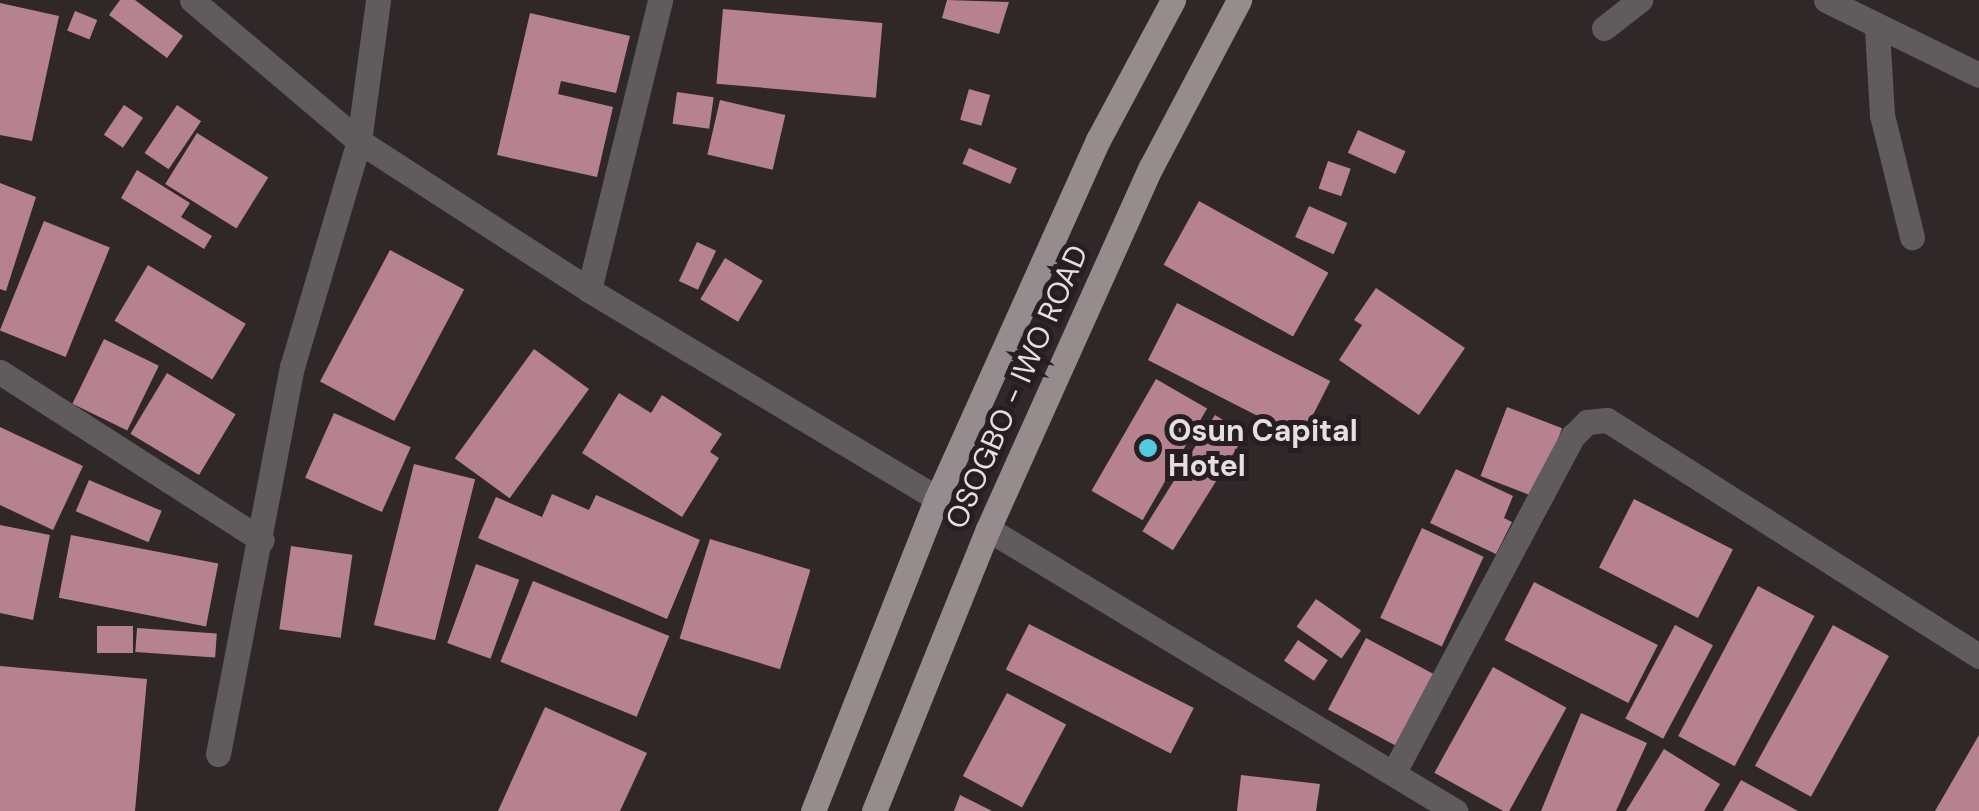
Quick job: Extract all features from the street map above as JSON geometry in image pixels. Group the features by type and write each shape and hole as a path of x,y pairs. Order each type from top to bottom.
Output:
{"main road":[{"name":"OSOGBO - IWO ROAD","path":"813,811 938,498 1098,140 1172,0"},
{"name":"OSOGBO - IWO ROAD","path":"874,811 988,529 1150,166 1240,0"}],"street":[{"path":"192,0 358,141 589,290 938,498"},
{"path":"218,754 262,540 292,366 358,141 378,0"},
{"path":"589,290 660,0"},
{"path":"1604,28 1640,0"},
{"path":"1826,0 1877,30 1979,75"},
{"path":"1877,30 1882,115 1912,237"},
{"path":"0,372 262,540"},
{"path":"1394,772 1573,436 1587,422 1607,420 1979,656"},
{"path":"988,529 1455,811"}],"building":[{"path":"120,0 135,0 183,36 167,58 109,15"},
{"path":"947,0 1009,2 999,34 942,18"},
{"path":"0,3 59,16 32,141 0,135"},
{"path":"723,9 882,23 876,98 716,84"},
{"path":"75,11 97,20 89,39 67,30"},
{"path":"530,13 630,36 616,93 561,81 558,94 613,107 597,177 497,155"},
{"path":"969,89 990,95 981,126 960,120"},
{"path":"677,92 714,97 709,129 673,124"},
{"path":"720,100 785,115 773,170 707,155"},
{"path":"124,105 143,118 123,148 104,135"},
{"path":"177,105 201,121 169,169 145,153"},
{"path":"1358,130 1406,151 1395,174 1348,153"},
{"path":"197,133 268,178 236,228 165,184"},
{"path":"969,148 1017,168 1010,184 962,164"},
{"path":"1328,161 1351,169 1341,196 1319,188"},
{"path":"137,170 190,203 181,217 212,236 204,249 121,198"},
{"path":"0,183 36,197 6,291 0,289"},
{"path":"1199,201 1328,273 1293,337 1164,265"},
{"path":"1309,206 1347,223 1334,254 1295,237"},
{"path":"44,221 110,248 66,357 0,330"},
{"path":"697,242 716,251 698,290 679,281"},
{"path":"390,250 464,289 394,421 320,382"},
{"path":"725,258 763,281 738,322 700,299"},
{"path":"148,265 246,324 212,379 115,321"},
{"path":"1376,288 1465,348 1419,415 1339,360 1362,325 1354,320"},
{"path":"1177,303 1330,381 1301,438 1148,360"},
{"path":"104,339 159,366 127,430 72,404"},
{"path":"534,349 589,389 510,498 455,458"},
{"path":"167,373 236,414 199,475 130,434"},
{"name":"Osun Capital Hotel","path":"1156,379 1207,408 1143,520 1092,491"},
{"path":"619,393 651,413 662,395 722,434 710,452 719,458 682,517 582,453"},
{"path":"1507,407 1562,428 1536,497 1480,476"},
{"path":"334,413 411,447 382,512 305,478"},
{"path":"1215,415 1246,434 1173,550 1142,531"},
{"path":"0,427 83,466 53,530 0,505"},
{"path":"414,464 475,479 435,640 374,625"},
{"path":"1456,469 1513,496 1504,518 1512,522 1496,554 1430,523"},
{"path":"89,480 162,511 148,542 76,511"},
{"path":"552,494 589,510 596,495 700,540 667,619 478,538 496,497 542,517"},
{"path":"1634,499 1733,549 1698,618 1599,568"},
{"path":"0,525 50,535 33,620 0,613"},
{"path":"1422,528 1484,557 1442,646 1380,618"},
{"path":"71,535 218,564 206,626 59,598"},
{"path":"710,539 810,570 780,669 680,638"},
{"path":"291,546 352,555 341,638 279,629"},
{"path":"476,564 519,580 490,659 447,643"},
{"path":"533,581 669,636 637,717 500,662"},
{"path":"1534,582 1658,645 1628,703 1504,640"},
{"path":"1758,586 1815,616 1735,766 1678,736"},
{"path":"1316,599 1361,631 1342,658 1296,627"},
{"path":"1029,624 1194,708 1171,753 1006,669"},
{"path":"1675,625 1713,645 1663,739 1625,719"},
{"path":"1833,625 1889,656 1811,797 1755,766"},
{"path":"97,626 133,626 133,653 97,653"},
{"path":"137,628 217,634 215,658 135,652"},
{"path":"1366,638 1433,674 1395,745 1328,710"},
{"path":"1298,640 1328,660 1314,681 1284,661"},
{"path":"0,666 147,679 135,811 0,811"},
{"path":"1493,667 1566,708 1509,811 1434,773"},
{"path":"1007,693 1066,724 1022,807 963,776"},
{"path":"545,707 647,753 620,811 498,811"},
{"path":"1581,713 1647,743 1616,811 1541,811"},
{"path":"1979,735 1979,811 1935,811"},
{"path":"1664,749 1720,784 1704,811 1626,811"},
{"path":"1241,775 1320,784 1316,811 1237,811"},
{"path":"1741,780 1798,811 1723,811"},
{"path":"960,795 992,811 954,811"}],"place":[{"name":"Osun Capital Hotel","path":"1148,448"}]}
